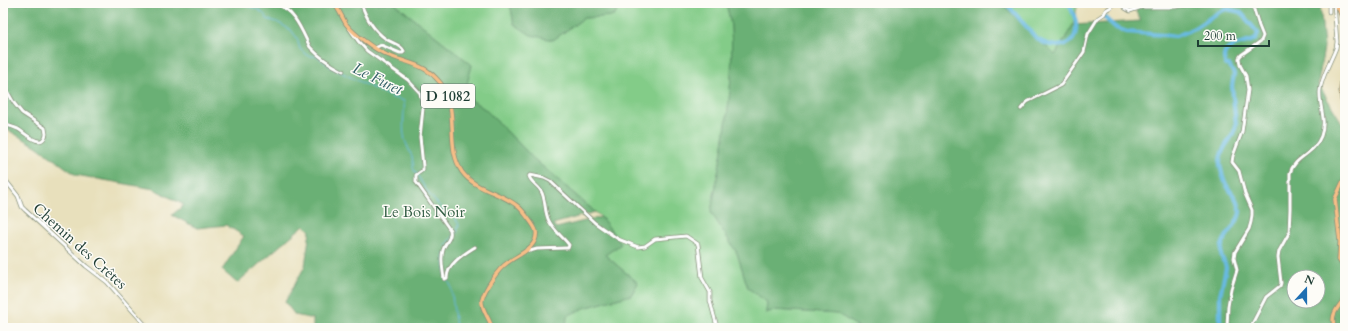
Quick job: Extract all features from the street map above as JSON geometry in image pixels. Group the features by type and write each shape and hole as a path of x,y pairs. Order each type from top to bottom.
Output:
{"main road":[{"name":"D 1082","path":"334,3 349,27 375,48 386,55 422,67 433,74 440,82 450,103 455,152 465,176 473,182 512,202 521,209 535,230 536,236 532,245 502,267 483,296 481,304 489,318 492,328"},
{"path":"1335,3 1344,17 1344,62 1340,90 1342,100 1345,105"},
{"path":"1345,177 1335,199 1340,242 1339,260 1345,269"},
{"path":"1335,328 1333,322 1334,312 1345,298"}],"street":[{"path":"275,3 286,8 292,15 310,47 333,66 343,71"},
{"path":"361,3 369,23 381,35 401,47 404,51 403,53 400,53 381,45 375,48"},
{"path":"1021,109 1027,102 1061,85 1084,52 1088,34 1098,18 1111,7 1113,3"},
{"path":"1124,3 1125,8 1130,11 1142,7 1175,7 1198,3"},
{"path":"1227,328 1229,300 1237,270 1234,258 1235,252 1252,222 1252,210 1245,194 1239,171 1232,162 1242,132 1248,90 1246,76 1240,65 1239,58 1261,41 1263,36 1252,3"},
{"path":"1329,3 1329,12"},
{"path":"1250,328 1266,297 1280,286 1281,283 1278,257 1279,251 1289,233 1291,167 1295,162 1312,151 1316,146 1324,126 1320,90 1321,83 1336,48 1335,3"},
{"path":"1344,3 1345,10"},
{"path":"349,27 352,34 367,51 408,80 420,93 423,108 420,137 424,166 423,170 416,174 416,182 450,230 450,238 444,246 442,254 442,264 446,278 447,272 451,266 465,253 475,247"},
{"path":"3,84 18,108 25,116 45,128 46,134 44,140 36,141 16,128 3,125"},
{"path":"527,249 530,251 537,249 568,248 569,245 550,222 540,189 530,179 530,175 550,181 595,223 618,239 638,247 645,246 655,239 686,236 698,244 702,278 710,292 710,301 716,328"},
{"name":"Chemin des Crêtes","path":"3,177 18,196 22,208 86,266 107,282 148,328"}],"green space":[{"name":"Le Bois Noir","path":"3,3 394,3 472,65 464,95 486,110 534,159 595,212 553,224 556,228 601,217 621,244 605,255 638,283 631,295 584,308 567,316 566,328 313,328 313,319 295,315 285,302 305,266 310,231 304,225 237,283 222,270 244,236 226,225 197,228 172,215 184,205 154,189 76,175 36,146 8,130 3,133"},
{"path":"394,3 510,3 514,24 553,40 584,18 614,16 623,3 726,3 731,27 731,74 727,120 711,212 737,253 748,288 767,302 766,313 775,310 838,314 860,328 566,328 567,316 584,308 631,295 638,283 605,255 621,244 601,217 534,159 486,110 464,95 472,65"},
{"path":"510,3 623,3 614,16 584,18 553,40 531,35 514,24"},
{"path":"726,3 1001,3 1055,55 1073,25 1141,21 1136,12 1138,3 1320,3 1324,47 1318,84 1345,128 1345,328 860,328 838,314 775,310 766,313 767,302 748,288 737,253 711,212 727,120 732,51 730,18"},
{"path":"1001,3 1078,3 1073,25 1055,55"}],"waterway":[{"name":"Le Furet","path":"240,3 259,10 267,19 277,22 291,30 297,38 300,49 308,56 317,56 332,68 391,97 404,101 404,135 413,159 413,168 428,193 444,211 454,216 459,225 457,232 446,246"},
{"path":"1006,3 1037,39 1050,45 1057,46 1069,43 1076,33 1076,21 1069,3"},
{"path":"1104,17 1116,28 1127,32 1176,36 1193,29 1219,12 1227,9 1240,12 1258,33 1256,39 1228,49 1224,58 1226,65 1229,65 1234,74 1232,86 1236,125 1233,135 1224,148 1220,158 1220,165 1225,182 1239,204 1240,212 1239,218 1226,237 1221,248 1221,256 1226,268 1220,295 1220,328"},
{"name":"Le Furet","path":"444,253 446,277 451,286 456,328"}]}
